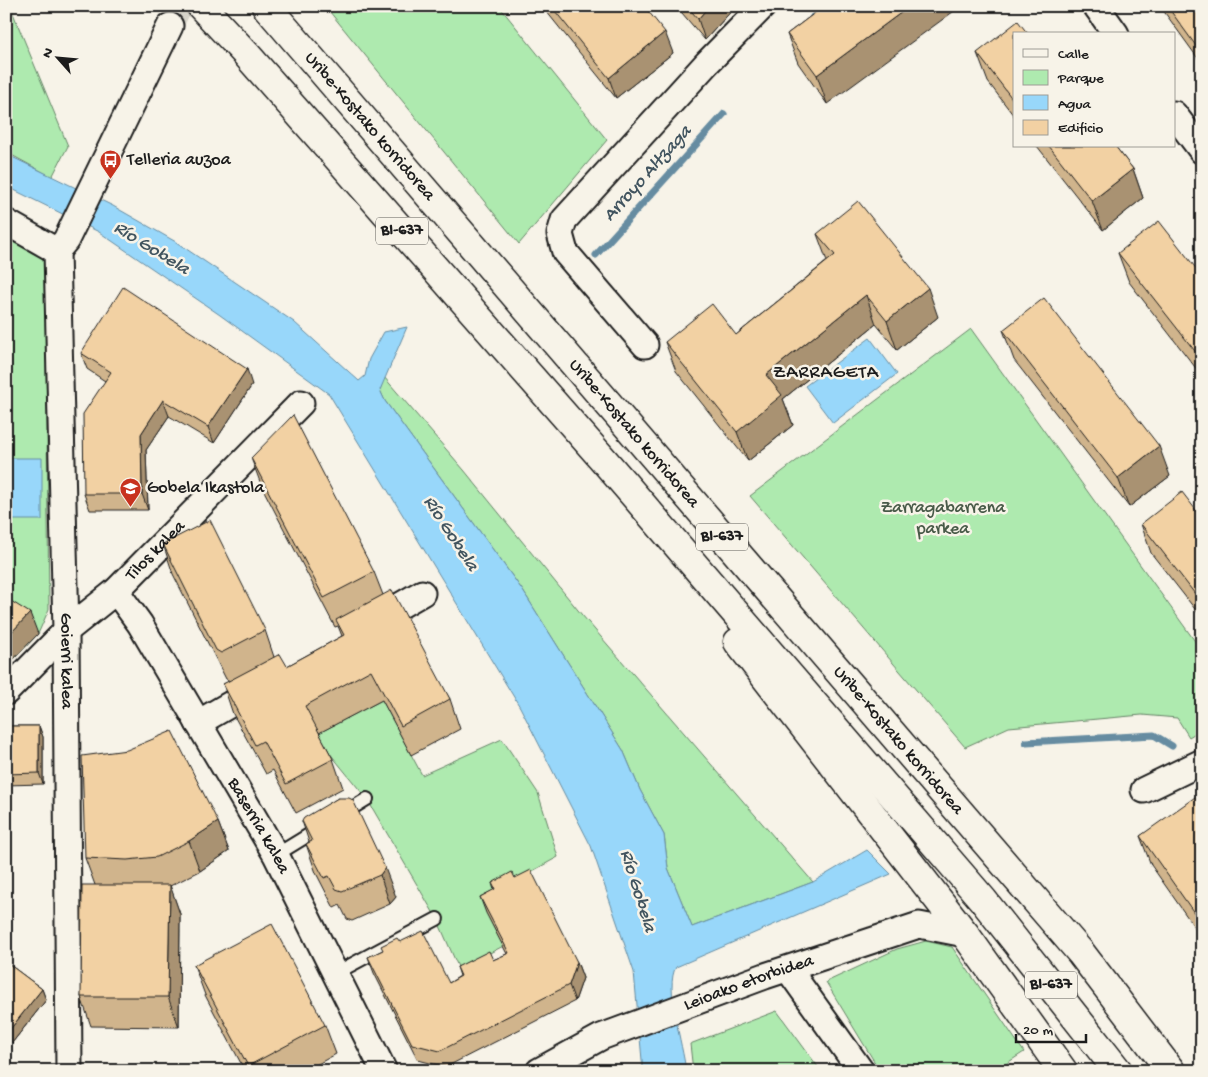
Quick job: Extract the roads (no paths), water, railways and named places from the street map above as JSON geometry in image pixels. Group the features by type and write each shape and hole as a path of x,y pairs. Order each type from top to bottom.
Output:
{"main road":[{"name":"BI-637","path":"200,6 247,54 602,458 983,900 1118,1071"},
{"name":"Uribe-Kostako korridorea","path":"267,7 1082,953 1171,1071"},
{"path":"602,458 756,665 965,934 1062,1071"}],"street":[{"path":"645,345 565,252 560,234 564,220 707,63 764,6"},
{"path":"1096,6 1115,32"},
{"path":"6,222 62,246 170,26"},
{"path":"1176,117 1202,151"},
{"name":"Goierri kalea","path":"62,246 69,1071"},
{"name":"Tilos kalea","path":"6,692 66,630 116,592 301,403"},
{"name":"Baserria kalea","path":"116,592 140,624 276,855 384,1071"},
{"path":"353,633 422,593"},
{"path":"198,723 276,678"},
{"path":"1144,790 1202,762"},
{"name":"Leioako etorbidea","path":"539,1071 601,1037 788,968 919,925 965,934"},
{"path":"788,968 860,1071"}],"lane":[{"path":"276,855 367,799"},
{"path":"336,973 437,920"}],"water":[{"name":"Río Gobela","path":"6,154 113,206 176,242 294,322 359,381 365,376 369,359 384,332 407,327 380,390 385,401 523,591 623,750 640,790 664,835 668,868 692,927 813,882 867,850 891,874 676,967 673,976 673,1001 686,1071 643,1071 634,972 591,846 520,707 329,394 220,315 99,232 6,186"},
{"path":"870,338 897,374 833,423 805,386"},
{"path":"6,458 42,458 42,520 6,520"}],"waterway":[{"name":"Arroyo Altzaga","path":"813,17 822,6"},
{"name":"Arroyo Altzaga","path":"596,255 724,114"},
{"path":"1026,742 1154,735 1172,746"}],"tunnel":[{"path":"170,26 180,6"}],"place":[{"name":"Telleria auzoa","path":"111,179"},
{"name":"Gobela Ikastola","path":"131,507"}],"district":[{"name":"ZARRAGETA","path":"826,373"}],"park label":[{"name":"Zarragabarrena parkea","path":"943,518"}]}
